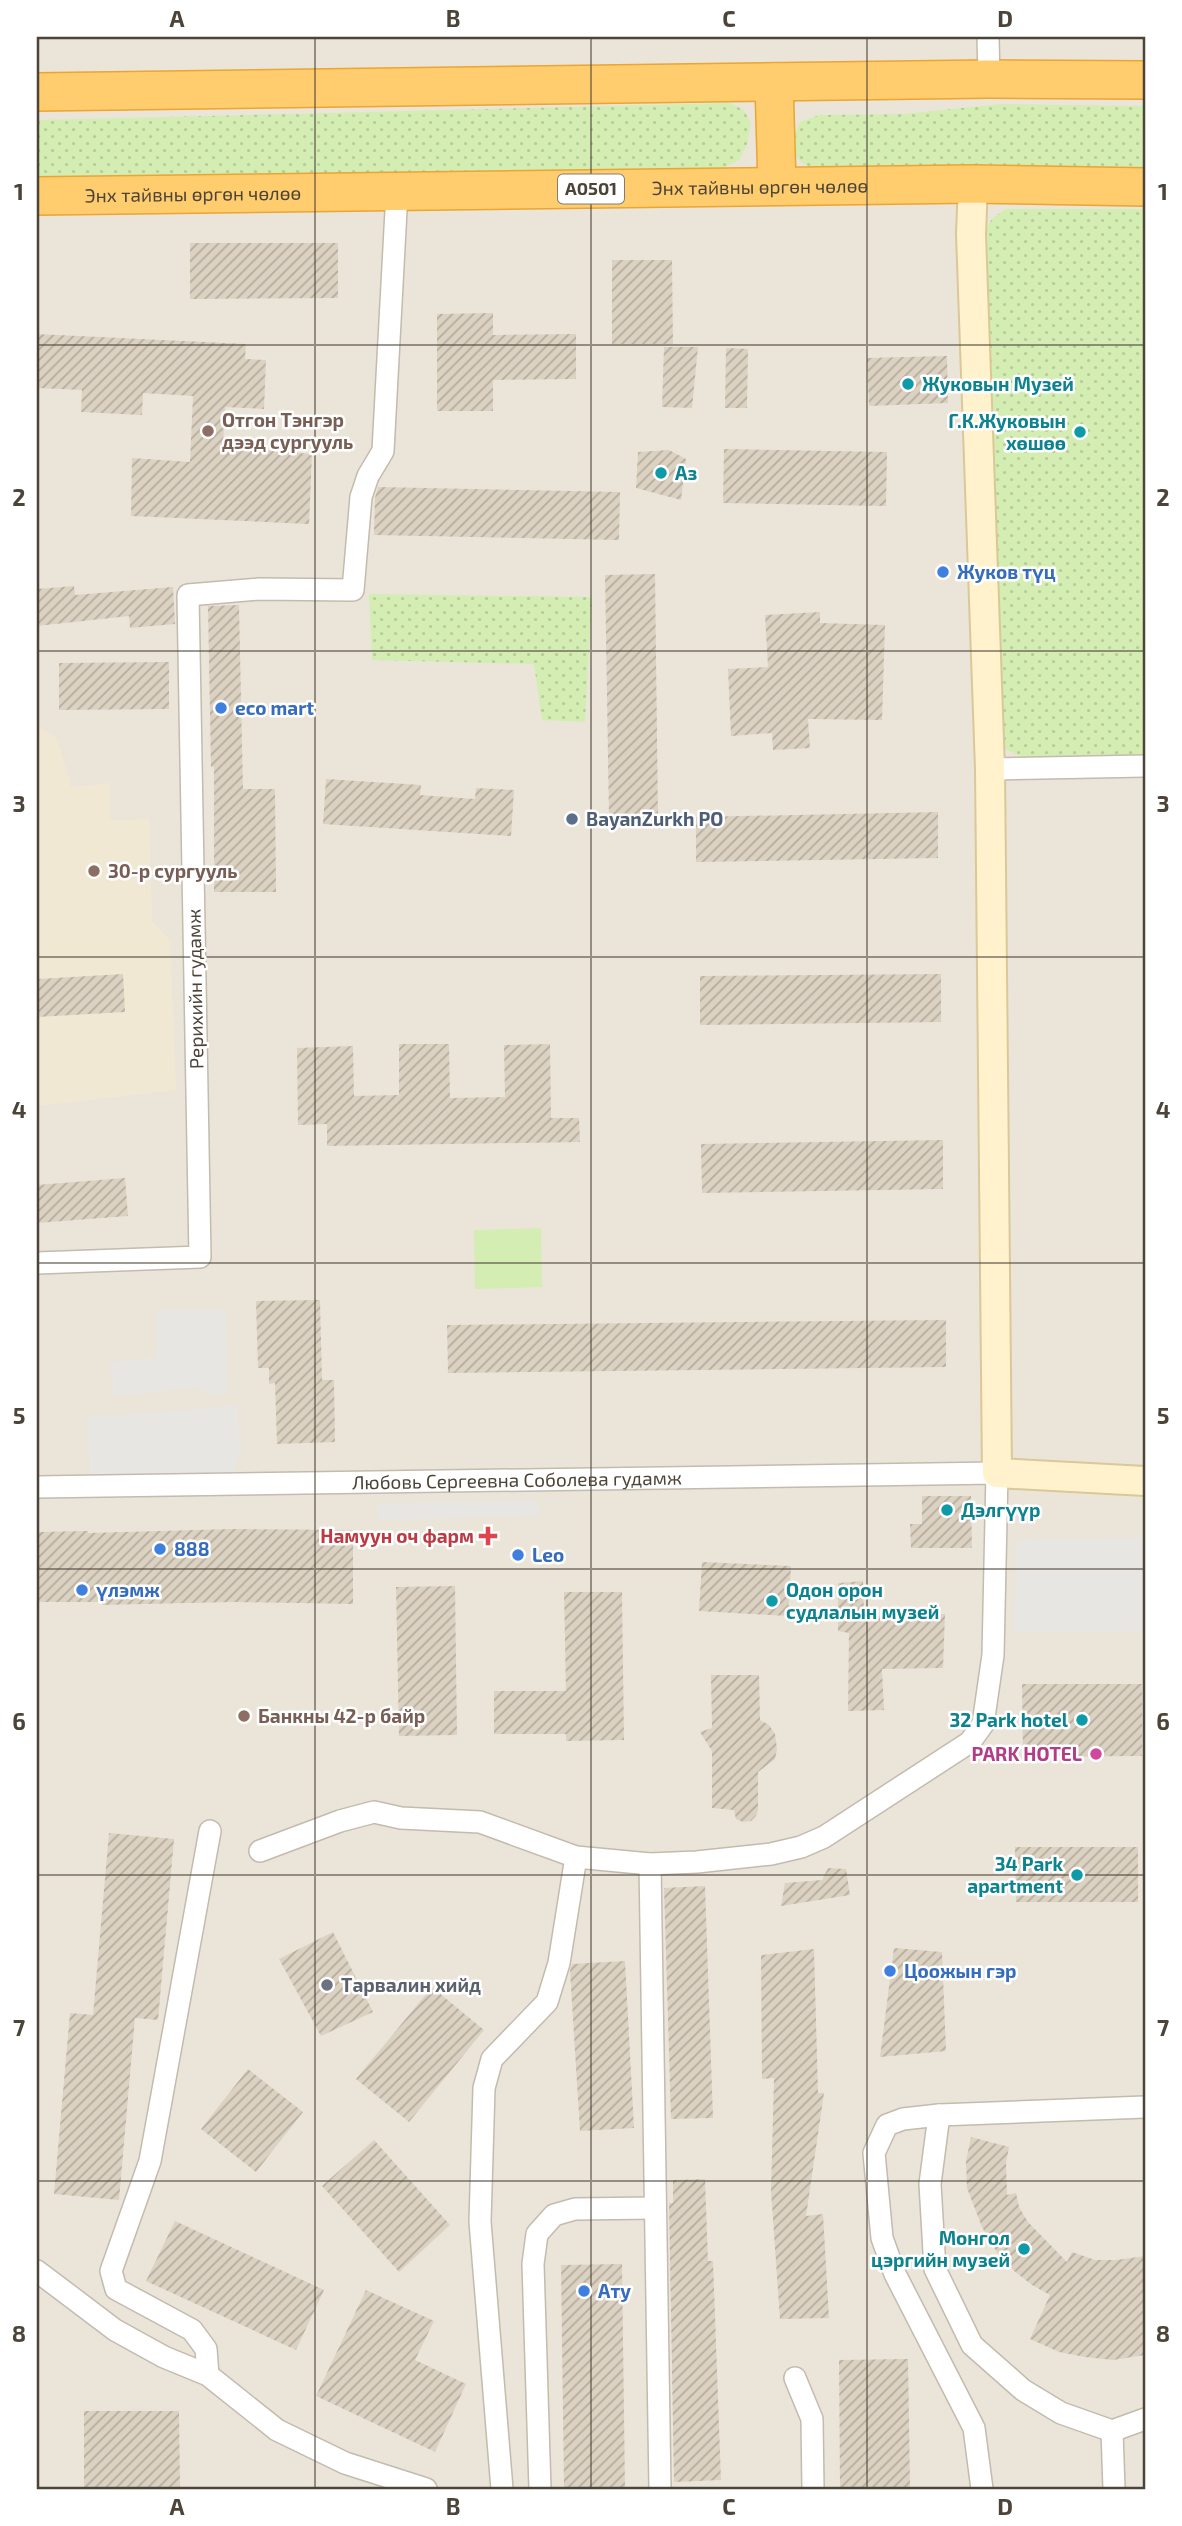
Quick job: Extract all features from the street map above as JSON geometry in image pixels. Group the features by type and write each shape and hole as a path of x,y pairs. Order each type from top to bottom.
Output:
{"highway":[{"path":"37,92 989,79 1145,80"},
{"path":"774,82 777,186"},
{"name":"Энх тайвны өргөн чөлөө","path":"37,196 973,184 1145,187"}],"street":[{"path":"988,37 989,79"},
{"path":"260,1852 340,1821 374,1812 401,1818 480,1822 576,1857 650,1864 771,1854 824,1838 970,1742 983,1724 993,1655 996,1473 990,769 971,234 973,184"},
{"name":"Рерихийн гудамж","path":"37,1263 200,1257 188,595 259,589 353,590 361,497 368,476 383,452 397,192"},
{"path":"990,769 1145,765"},
{"path":"996,1473 1145,1481"},
{"name":"Любовь Сергеевна Соболева гудамж","path":"37,1487 996,1473"},
{"path":"208,2375 206,2349 192,2330 116,2289 111,2271 150,2161 210,1831"},
{"path":"502,2489 480,2222 484,2088 492,2059 547,2002 559,1963 576,1857"},
{"path":"650,1864 660,2489"},
{"path":"982,2489 974,2428 895,2274 882,2238 874,2153 887,2125 903,2119 939,2115 1145,2107"},
{"path":"939,2115 930,2184 935,2269 972,2345 1023,2390 1061,2413 1112,2431 1145,2419"},
{"path":"540,2489 533,2264 537,2234 554,2215 575,2209 655,2208"},
{"path":"37,2272 115,2330 164,2357 208,2375 277,2430 345,2463 426,2489"},
{"path":"795,2378 812,2419 813,2489"},
{"path":"1112,2431 1114,2489"}],"shaded area":[{"path":"37,37 1145,37 1145,2489 37,2489"},
{"name":"30-р сургууль","path":"37,726 57,738 71,787 109,783 110,821 149,819 152,921 170,940 176,1090 37,1106"},
{"path":"157,1310 226,1310 228,1393 204,1395 203,1387 113,1396 110,1362 157,1358"},
{"path":"237,1406 241,1459 236,1459 234,1480 209,1481 208,1473 91,1482 87,1418"},
{"path":"536,1500 539,1516 380,1520 376,1504"},
{"path":"1145,1538 1145,1631 1014,1633 1017,1540"}],"green space":[{"path":"730,103 744,110 751,123 747,144 739,160 721,169 37,181 37,120"},
{"path":"1001,104 1145,106 1145,168 817,170 804,164 794,154 794,136 800,122 819,115 903,114"},
{"path":"1005,209 1145,209 1145,755 1021,757 1002,747 998,738 987,227 992,219"},
{"path":"369,594 592,597 585,722 542,720 534,664 372,660"},
{"path":"541,1228 542,1287 475,1289 474,1230"}],"building":[{"path":"190,243 338,243 338,298 190,299"},
{"path":"612,260 672,260 673,344 612,344"},
{"path":"493,313 493,335 576,334 576,379 493,380 493,411 437,411 437,314"},
{"name":"Отгон Тэнгэр дээд сургууль","path":"37,334 246,344 245,359 266,360 264,409 225,407 223,447 312,454 309,524 131,516 132,458 190,462 193,396 143,393 142,415 81,412 82,390 37,388"},
{"path":"664,347 698,347 692,408 662,407"},
{"path":"726,348 748,349 747,408 725,408"},
{"name":"Жуковын Музей","path":"947,356 948,403 869,406 867,358"},
{"path":"724,449 887,452 886,506 723,503"},
{"name":"Аз","path":"669,450 686,459 681,500 636,488 638,452"},
{"path":"378,487 620,492 619,540 374,535"},
{"path":"655,574 658,817 609,818 605,575"},
{"path":"74,586 75,595 173,587 175,624 130,628 129,616 37,626 37,589"},
{"path":"239,605 243,789 275,789 276,892 214,892 214,767 211,767 208,606"},
{"path":"820,612 820,623 885,625 882,720 808,719 810,748 773,750 772,733 731,736 728,669 768,667 765,615"},
{"path":"169,662 169,709 59,710 59,663"},
{"path":"326,779 421,785 420,795 475,799 476,788 514,790 511,836 323,824"},
{"path":"938,812 938,858 696,862 696,817"},
{"path":"123,974 125,1012 37,1017 37,979"},
{"path":"941,974 941,1022 700,1025 700,976"},
{"path":"399,1044 449,1044 450,1098 505,1097 504,1045 550,1044 551,1118 579,1118 580,1142 327,1146 327,1124 298,1125 297,1048 353,1046 354,1096 399,1095"},
{"path":"943,1140 943,1189 702,1193 701,1144"},
{"path":"125,1178 128,1216 37,1223 37,1185"},
{"path":"320,1300 322,1380 334,1380 335,1442 277,1444 275,1383 269,1384 269,1368 258,1368 256,1301"},
{"path":"946,1320 946,1367 448,1373 447,1325"},
{"name":"Дэлгүүр","path":"922,1496 971,1496 972,1548 911,1548 910,1524 922,1524"},
{"path":"353,1530 353,1604 233,1602 102,1605 102,1602 37,1602 37,1532"},
{"path":"702,1562 791,1566 788,1616 699,1611"},
{"path":"863,1581 864,1616 945,1614 943,1668 882,1669 884,1710 848,1711 849,1633 838,1631 838,1583"},
{"path":"455,1586 457,1735 399,1736 396,1587"},
{"path":"564,1592 622,1592 624,1740 566,1741 566,1734 494,1734 494,1691 566,1691"},
{"path":"711,1675 759,1675 760,1720 769,1725 775,1734 777,1749 775,1759 758,1772 758,1810 751,1821 736,1819 734,1810 712,1808 712,1751 700,1732 712,1728"},
{"name":"32 Park hotel","path":"1022,1684 1142,1684 1142,1756 1023,1757"},
{"path":"109,1833 174,1839 158,2020 135,2018 119,2200 54,2194 70,2013 93,2015"},
{"name":"34 Park apartment","path":"1015,1847 1138,1847 1138,1902 1016,1902"},
{"path":"828,1868 846,1869 850,1895 781,1906 785,1883 822,1880"},
{"path":"705,1886 713,2118 671,2119 664,1888"},
{"name":"Тарвалин хийд","path":"333,1932 373,2012 321,2036 279,1959"},
{"path":"894,1948 942,1952 946,2051 880,2057"},
{"path":"814,1949 818,2093 824,2093 806,2216 823,2214 829,2318 780,2319 771,2191 774,2078 762,2079 761,1955"},
{"path":"625,1961 634,2128 580,2131 570,1971 572,1964"},
{"path":"432,1987 484,2030 409,2122 356,2079"},
{"path":"248,2069 303,2112 256,2172 201,2129"},
{"name":"Монгол цэргийн музей","path":"971,2137 1009,2147 1006,2163 1007,2195 1016,2193 1019,2207 1028,2222 1067,2262 1072,2252 1095,2260 1145,2256 1145,2355 1113,2360 1085,2357 1059,2352 1030,2339 1050,2295 1014,2271 998,2254 982,2227 967,2188 966,2161"},
{"path":"374,2140 450,2225 399,2272 322,2186"},
{"path":"705,2179 708,2261 713,2261 721,2480 674,2482 669,2203 673,2203 673,2180"},
{"path":"175,2221 324,2290 296,2350 146,2281"},
{"path":"622,2264 625,2489 564,2489 561,2265"},
{"path":"366,2290 434,2321 415,2360 466,2384 435,2452 316,2396"},
{"path":"908,2359 910,2489 840,2489 839,2360"},
{"path":"84,2411 179,2411 180,2489 84,2489"}],"place":[{"name":"Жуковын Музей","path":"908,384"},
{"name":"Отгон Тэнгэр дээд сургууль","path":"208,431"},
{"name":"Г.К.Жуковын хөшөө","path":"1080,432"},
{"name":"Аз","path":"661,473"},
{"name":"Жуков түц","path":"943,572"},
{"name":"eco mart","path":"221,708"},
{"name":"BayanZurkh PO","path":"572,819"},
{"name":"30-р сургууль","path":"94,871"},
{"name":"Дэлгүүр","path":"947,1510"},
{"name":"Намуун оч фарм","path":"488,1536"},
{"name":"888","path":"160,1549"},
{"name":"Leo","path":"518,1555"},
{"name":"үлэмж","path":"82,1590"},
{"name":"Одон орон судлалын музей","path":"772,1601"},
{"name":"Банкны 42-р байр","path":"244,1716"},
{"name":"32 Park hotel","path":"1082,1720"},
{"name":"PARK HOTEL","path":"1096,1754"},
{"name":"34 Park apartment","path":"1077,1875"},
{"name":"Цоожын гэр","path":"890,1971"},
{"name":"Тарвалин хийд","path":"327,1985"},
{"name":"Монгол цэргийн музей","path":"1024,2249"},
{"name":"Ату","path":"584,2291"}]}
